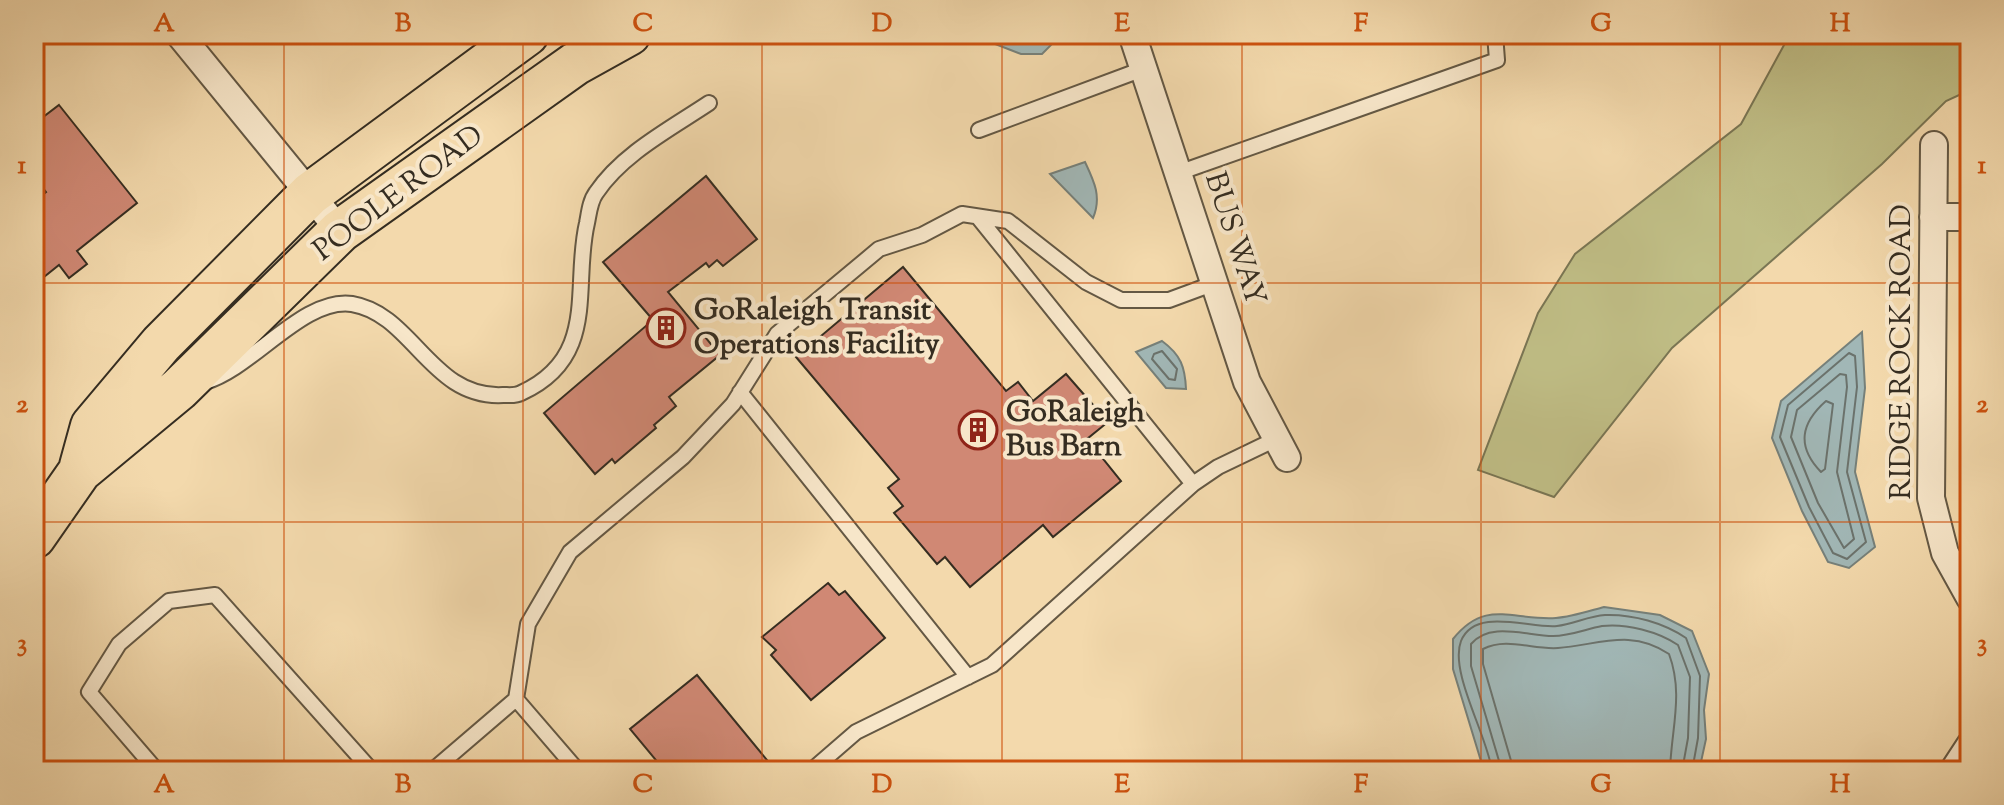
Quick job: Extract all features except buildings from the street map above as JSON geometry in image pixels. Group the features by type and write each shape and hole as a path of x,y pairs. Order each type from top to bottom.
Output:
{"main road":[{"name":"POOLE ROAD","path":"80,471 92,426 161,344 310,194 527,34"},
{"name":"POOLE ROAD","path":"34,537 80,471 179,389 340,231 575,64 629,34"}],"street":[{"path":"179,34 340,231"},
{"name":"BUS WAY","path":"1132,34 1247,382 1283,448"},
{"name":"RIDGE ROCK ROAD","path":"1934,145 1931,498 1945,553 1970,598"},
{"path":"1933,217 1970,217"},
{"path":"1953,771 1970,745"}],"lane":[{"path":"1178,173 1497,60 1495,34"},
{"path":"979,130 1143,69"},
{"path":"179,389 226,375 316,309 351,304 385,317 430,365 486,396 520,394 556,369 574,338 583,297 584,236 594,195 626,160 709,103"},
{"path":"432,771 516,699 528,624 570,552 683,457 740,392 777,334 879,249 922,235 962,214 1008,221 1086,282 1121,300 1169,300 1215,283"},
{"path":"978,217 1193,484"},
{"path":"740,392 968,677"},
{"path":"811,771 856,732 992,665 1193,484 1218,467 1283,448"},
{"path":"157,771 89,692 119,644 169,601 215,595 372,771"},
{"path":"516,699 578,771"}],"shaded area":[{"path":"1790,34 1970,34 1970,90 1946,101 1882,164 1672,348 1554,497 1478,470 1538,313 1575,254 1741,124"}],"water":[{"path":"985,34 1054,34 1055,41 1042,54 1021,54 985,40"},
{"path":"1085,162 1097,196 1093,218 1050,174"},
{"path":"1862,332 1865,388 1855,472 1875,547 1849,568 1828,562 1802,511 1772,438 1781,401"},
{"path":"1162,341 1181,362 1186,389 1166,388 1136,352"},
{"path":"1604,607 1660,615 1692,631 1709,674 1704,710 1706,739 1699,771 1484,771 1453,669 1453,639 1465,626 1488,615 1556,618"}],"place":[{"name":"GoRaleigh Transit Operations Facility","path":"666,328"},
{"name":"GoRaleigh Bus Barn","path":"978,430"}]}
